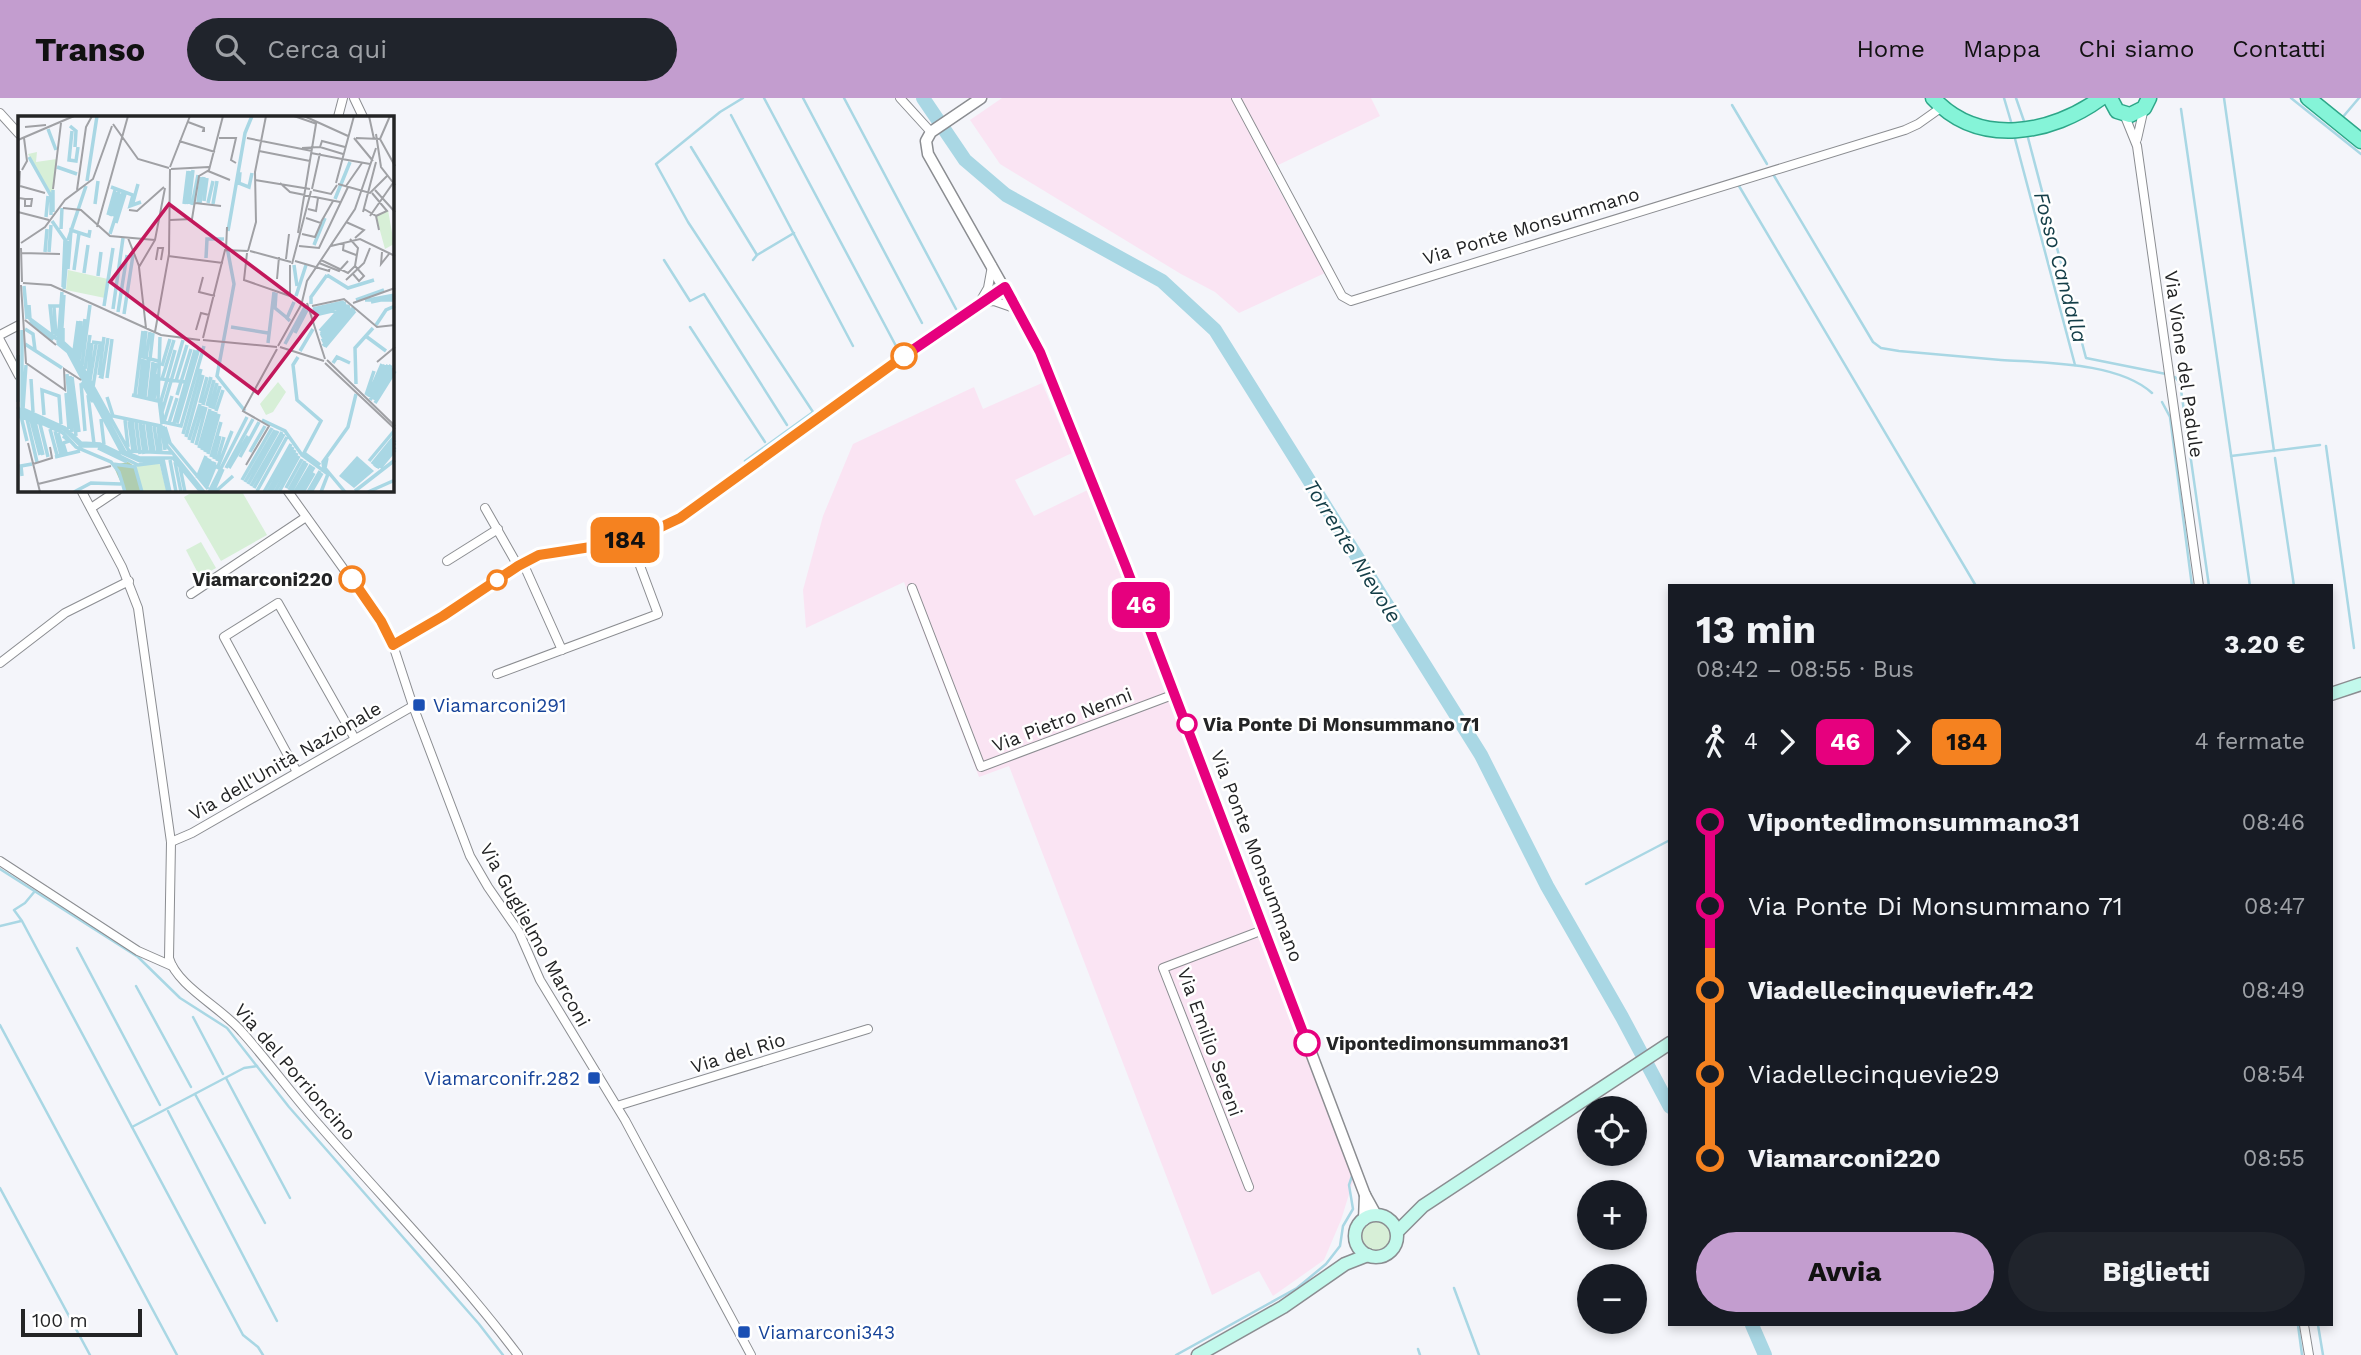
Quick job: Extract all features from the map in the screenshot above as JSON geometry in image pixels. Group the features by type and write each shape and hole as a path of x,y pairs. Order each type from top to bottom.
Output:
{"main road":[{"path":"2075,114 2101,98"},
{"path":"2308,98 2361,141"},
{"path":"1938,102 1961,119 1989,130 2022,131 2075,114 2116,107 2135,114 2147,103"},
{"path":"2333,693 2361,684"},
{"path":"1396,1232 1423,1206 1668,1044"},
{"path":"1345,1264 1357,1244 1356,1233 1364,1220 1423,1206"},
{"path":"1198,1355 1301,1295 1345,1264 1368,1255 1377,1256 1390,1252 1396,1241 1396,1232 1393,1224 1382,1217"},
{"path":"1357,1244 1368,1255"}],"street":[{"path":"338,116 343,98"},
{"path":"354,98 363,116"},
{"path":"900,98 933,130 982,98"},
{"name":"Via Ponte Monsummano","path":"1236,98 1342,296 1351,301 1905,130 1918,124 1938,102"},
{"path":"2137,146 2140,121 2147,103"},
{"path":"2116,107 2137,146"},
{"path":"0,113 18,133"},
{"name":"Via Ponte Monsummano","path":"933,130 926,145 932,161 1040,352 1175,694 1365,1195"},
{"name":"Via Vione del Padule","path":"2137,146 2199,584"},
{"path":"979,303 988,288 992,265"},
{"path":"393,645 443,616 521,564 546,554 630,539 661,529 702,504 873,377 1005,287"},
{"path":"979,303 994,301 1017,309"},
{"path":"0,335 18,326"},
{"path":"0,340 18,374"},
{"path":"82,492 129,581 141,623 171,842 169,958 172,966"},
{"path":"91,508 115,492"},
{"name":"Via Guglielmo Marconi","path":"288,492 381,621 393,645 413,706 470,856 519,932 540,980 617,1106 751,1355"},
{"path":"485,508 521,564 562,650"},
{"path":"191,594 306,517"},
{"path":"447,561 498,529"},
{"path":"498,674 658,614 630,539"},
{"path":"0,663 65,612 129,581"},
{"name":"Via Pietro Nenni","path":"912,588 981,767 1175,694"},
{"path":"297,772 224,636 278,603 355,740"},
{"name":"Via dell'Unità Nazionale","path":"171,842 192,833 413,706"},
{"path":"0,861 138,951 172,966"},
{"name":"Via Emilio Sereni","path":"1249,1187 1163,968 1263,930"},
{"name":"Via del Porrioncino","path":"172,966 176,975 221,1010 241,1030 318,1125 482,1310 518,1355"},
{"name":"Via del Rio","path":"617,1106 868,1029"},
{"path":"1365,1195 1382,1217"},
{"path":"1364,1220 1365,1195"},
{"path":"2304,1326 2309,1355"}],"shaded area":[{"path":"1002,98 1371,98 1380,116 1268,170 1325,273 1239,313 1215,292 1000,164 970,120"},
{"path":"1042,383 1072,453 1015,480 1034,516 1100,484 1114,516 1113,544 1269,962 1355,1175 1341,1220 1324,1260 1273,1296 1259,1271 1212,1295 1009,766 979,777 904,582 806,628 803,590 823,516 853,444 974,387 983,409"}],"green space":[{"path":"193,492 242,492 267,535 221,561 184,497"},
{"path":"201,542 216,568 200,577 186,550"},
{"path":"1376,1221 1387,1225 1391,1236 1387,1247 1376,1251 1365,1247 1361,1236 1365,1225"}],"waterway":[{"path":"743,98 720,112 656,164 688,222 813,412 745,461"},
{"path":"764,98 896,346"},
{"path":"803,98 922,323"},
{"path":"844,98 956,309"},
{"name":"Torrente Nievole","path":"923,98 965,160 1006,195 1162,281 1215,330 1481,755 1547,886 1668,1103"},
{"path":"2004,98 2012,125"},
{"name":"Fosso Candalla","path":"2016,98 2025,124"},
{"path":"2224,98 2274,451"},
{"path":"2291,98 2361,154"},
{"path":"2342,118 2359,98"},
{"path":"1732,105 1767,164"},
{"path":"2181,109 2250,584"},
{"path":"731,115 853,346"},
{"name":"Fosso Candalla","path":"2027,134 2086,358 2166,374"},
{"path":"2014,135 2075,365"},
{"path":"691,147 757,255"},
{"path":"1773,174 1873,342 1881,348 2080,366 2120,375 2152,393"},
{"path":"1739,186 1975,584"},
{"path":"753,260 794,233"},
{"path":"664,260 690,301 704,294 787,425"},
{"path":"690,327 765,442"},
{"name":"Fosso Candalla","path":"2175,377 2180,383 2209,584"},
{"path":"2162,402 2170,417 2192,584"},
{"path":"2231,456 2320,445"},
{"path":"2326,446 2354,648"},
{"path":"2275,458 2294,584"},
{"path":"1586,884 1668,841"},
{"path":"0,869 138,957 180,998 227,1028 289,1107 503,1355"},
{"path":"35,891 25,903 14,910 243,1335 258,1347 263,1355"},
{"path":"0,926 21,921"},
{"path":"77,948 160,1105"},
{"path":"136,986 191,1087"},
{"path":"193,1017 223,1074"},
{"path":"0,1025 177,1355"},
{"path":"132,1127 244,1068 257,1066"},
{"path":"226,1078 290,1198"},
{"path":"195,1094 265,1223"},
{"path":"168,1111 277,1321"},
{"path":"1176,1355 1297,1288 1326,1264 1340,1246 1343,1226 1353,1209 1349,1185 1352,1176"},
{"path":"0,1188 90,1355"},
{"path":"1454,1288 1479,1355"},
{"name":"Torrente Nievole","path":"1752,1326 1765,1355"},
{"path":"2298,1326 2302,1355"},
{"name":"Fosso Candalla","path":"2318,1326 2323,1355"},
{"path":"1418,1349 1420,1355"}],"bus line":[{"name":"46","path":"904,356 1005,287 1040,352 1126,567 1307,1043"},
{"name":"184","path":"352,579 381,621 393,645 423,629 539,555 610,544 661,529 702,504 904,356"}],"place":[{"name":"Viamarconi220","path":"352,579"},
{"name":"Viamarconi291","path":"419,705"},
{"name":"Via Ponte Di Monsummano 71","path":"1187,724"},
{"name":"Vipontedimonsummano31","path":"1307,1043"},
{"name":"Viamarconifr.282","path":"594,1078"},
{"name":"Viamarconi343","path":"744,1332"}]}
